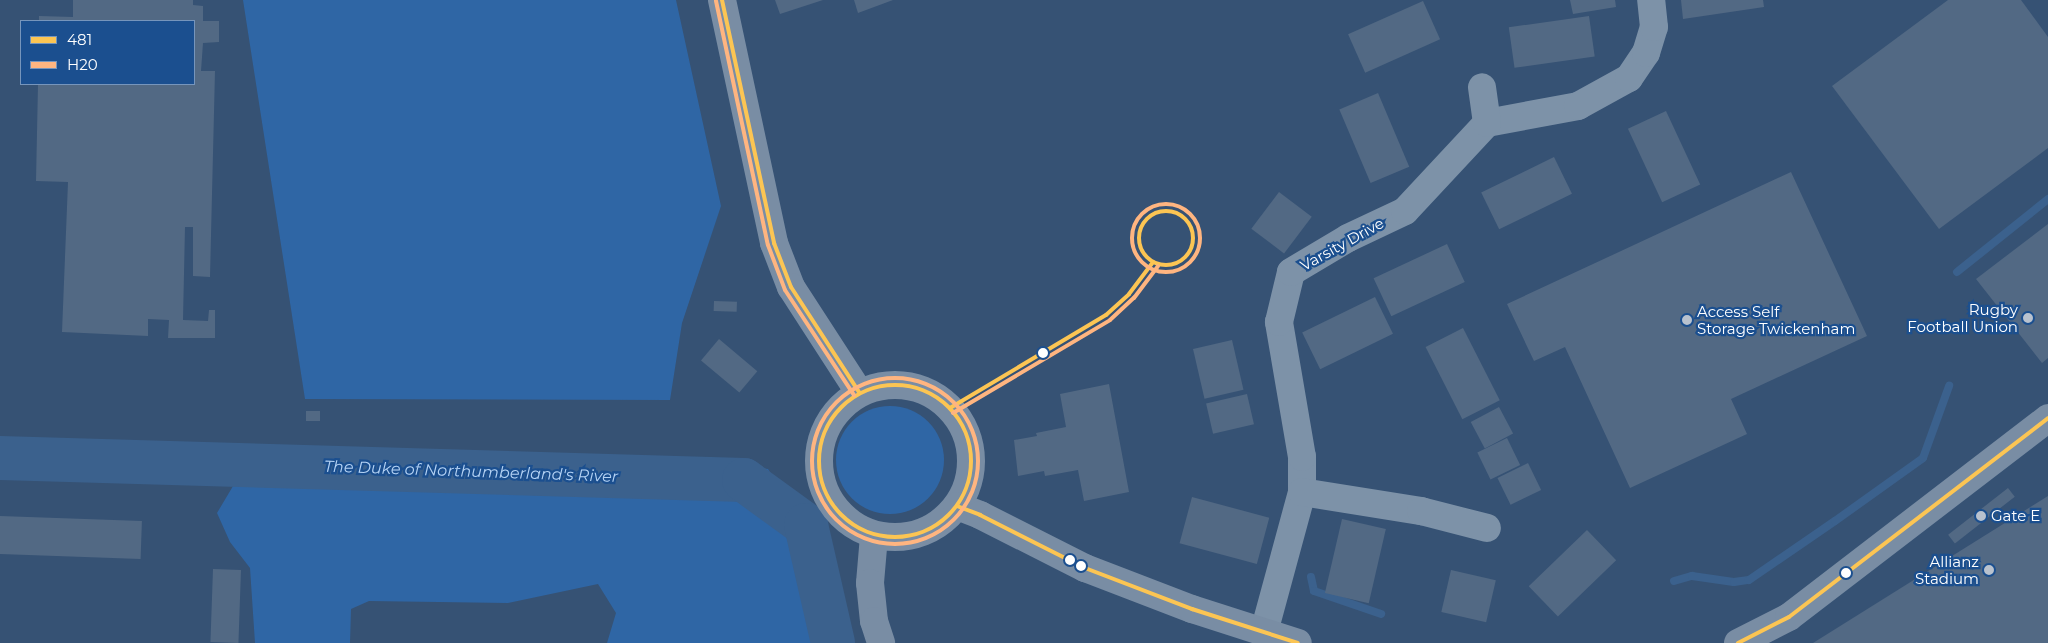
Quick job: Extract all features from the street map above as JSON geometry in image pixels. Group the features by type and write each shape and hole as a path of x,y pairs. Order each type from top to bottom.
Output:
{"street":[{"path":"722,0 774,243 791,287 859,392"},
{"path":"1482,87 1487,124 1578,106 1629,78 1646,53 1654,27 1651,0"},
{"name":"Varsity Drive","path":"1264,632 1302,492 1302,457 1279,322 1291,272 1348,238 1405,211 1487,124"},
{"path":"884,385 908,386 931,394 950,408 965,430 972,456 969,482 957,506 941,523 920,534 897,538 874,536 854,526 837,512 825,493 819,472 820,444 827,426 841,406 859,392 884,385"},
{"path":"1738,643 1789,617 2048,418"},
{"path":"1302,492 1421,511 1488,528"},
{"path":"957,506 980,515 1085,568 1192,609 1298,643"},
{"path":"874,536 870,583 874,621 880,643"}],"shaded area":[{"path":"243,0 676,0 721,206 682,323 670,400 305,399"},
{"path":"890,406 911,410 928,422 940,439 944,460 940,481 928,498 911,510 890,514 869,510 852,498 840,481 836,460 840,439 852,422 869,410"},
{"path":"715,463 768,469 828,571 844,643 607,643 616,613 598,584 508,603 369,601 351,609 350,643 255,643 250,568 230,542 217,513 239,476 487,482 678,490"}],"building":[{"path":"73,0 193,0 193,5 203,6 203,21 219,21 219,42 203,43 201,71 215,71 210,277 193,276 193,227 185,227 183,320 208,321 209,310 215,310 215,338 168,338 169,320 148,319 148,336 62,332 68,182 36,181 38,85 195,85 195,20 39,20 39,16 73,17"},
{"path":"775,0 823,0 780,14"},
{"path":"854,0 893,0 858,13"},
{"path":"1570,0 1615,0 1616,7 1573,14"},
{"path":"1681,0 1763,0 1764,7 1683,19"},
{"path":"1948,0 2021,0 2048,37 2048,148 1939,229 1832,86"},
{"path":"1423,1 1440,39 1365,73 1348,34"},
{"path":"1589,16 1595,57 1514,68 1509,27"},
{"path":"1378,93 1409,167 1371,183 1339,109"},
{"path":"1666,111 1700,184 1662,202 1628,129"},
{"path":"1554,157 1572,194 1499,229 1481,193"},
{"name":"Access Self Storage Twickenham","path":"1791,172 1867,336 1731,399 1747,434 1630,488 1565,347 1534,361 1507,304"},
{"path":"1279,192 1312,217 1284,253 1251,229"},
{"name":"Rugby Football Union","path":"2048,224 2048,358 2042,363 1976,279"},
{"path":"1447,244 1465,282 1391,316 1374,278"},
{"path":"1375,297 1393,334 1320,369 1302,333"},
{"path":"714,301 737,302 737,312 714,311"},
{"path":"1463,328 1500,400 1462,419 1426,347"},
{"path":"719,339 757,371 739,393 701,360"},
{"path":"1232,340 1243,390 1204,399 1193,349"},
{"path":"1109,384 1129,492 1084,501 1078,470 1045,476 1044,471 1018,476 1014,440 1037,436 1036,433 1066,427 1060,394"},
{"path":"1247,394 1254,424 1213,434 1206,403"},
{"path":"1499,407 1513,433 1485,449 1471,422"},
{"path":"306,411 320,411 320,421 306,421"},
{"path":"1507,438 1520,465 1490,479 1477,452"},
{"path":"1528,463 1541,490 1511,505 1497,478"},
{"name":"Gate E","path":"2008,488 2015,497 1955,543 1948,535"},
{"name":"Allianz Stadium","path":"2048,496 2048,643 1813,643"},
{"path":"1192,497 1269,518 1257,564 1180,543"},
{"path":"0,516 142,521 141,559 0,554"},
{"path":"1342,519 1386,529 1369,603 1325,593"},
{"path":"1587,530 1616,560 1558,616 1529,586"},
{"path":"213,569 241,570 238,643 210,642"},
{"path":"1451,570 1496,580 1486,622 1441,612"}],"waterway":[{"path":"1957,272 2048,199"},
{"path":"1674,581 1692,576 1734,582 1749,580 1835,521 1923,458 1949,386"},
{"name":"The Duke of Northumberland's River","path":"0,458 744,480 806,525 833,643"},
{"path":"1311,577 1314,591 1381,614"}],"transit line":[{"name":"481","path":"722,0 774,243 791,287 859,392"},
{"name":"H20","path":"716,1 768,245 785,290 854,395"},
{"name":"H20","path":"1166,204 1179,207 1190,214 1197,225 1200,238 1197,251 1190,262 1179,269 1166,272 1153,269 1142,262 1135,251 1132,238 1135,225 1142,214 1153,207 1166,204"},
{"name":"481","path":"1161,211 1171,211 1181,215 1189,223 1193,238 1189,253 1181,261 1171,265 1161,265 1151,261 1143,253 1139,243 1139,233 1143,223 1151,215 1161,211"},
{"name":"481","path":"950,408 1106,315 1129,294 1153,262"},
{"name":"H20","path":"953,413 1110,320 1134,298 1158,266"},
{"name":"H20","path":"895,378 919,382 934,388 959,409 968,422 974,437 978,461 974,485 968,500 947,525 934,534 919,540 895,544 871,540 856,534 831,513 822,500 816,485 812,461 816,437 822,422 843,397 856,388 871,382 895,378"},
{"name":"481","path":"895,385 910,386 924,391 949,407 965,432 970,446 971,461 970,476 965,490 949,515 924,531 910,536 895,537 880,536 866,531 841,515 825,490 820,476 819,461 820,446 825,432 841,407 866,391 880,386 895,385"},
{"name":"481","path":"1738,643 1789,617 2048,418"},
{"name":"481","path":"957,506 980,515 1085,568 1192,609 1298,643"}],"place":[{"name":"Rugby Football Union","path":"2028,318"},
{"name":"Access Self Storage Twickenham","path":"1687,320"},
{"name":"Gate E","path":"1981,516"},
{"name":"Allianz Stadium","path":"1989,570"}]}
